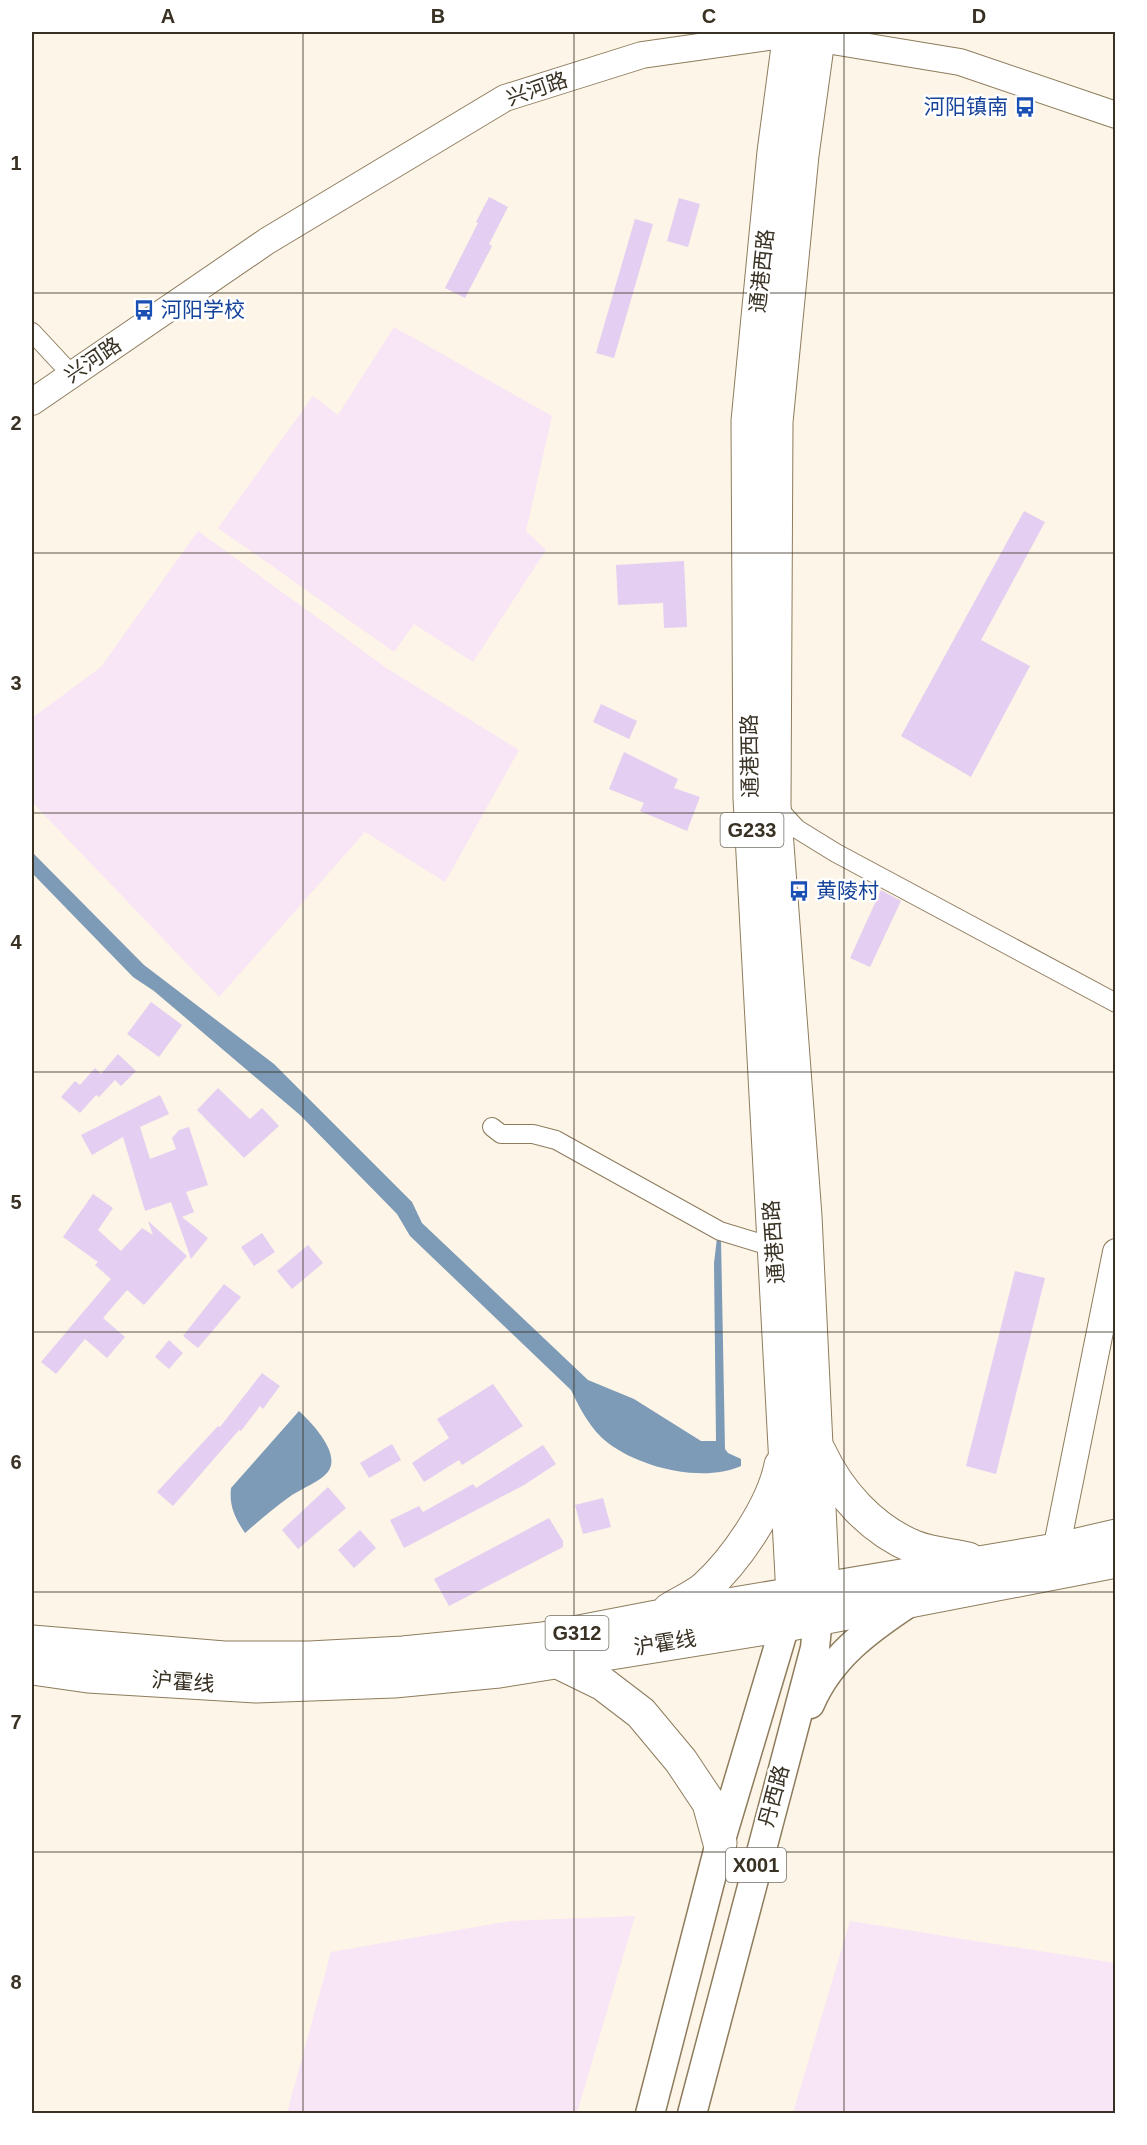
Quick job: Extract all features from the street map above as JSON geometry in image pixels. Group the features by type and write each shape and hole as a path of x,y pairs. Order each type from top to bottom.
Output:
{"highway":[{"name":"通港西路","path":"804,34 802,155 776,422 774,805 805,1216 800,1440 805,1607"},
{"name":"通港西路","path":"800,1440 776,1248 750,798 748,421 774,152 804,34"},
{"path":"657,1617 703,1590 737,1551 771,1495 779,1473 800,1440 867,1518 915,1547 982,1562"},
{"name":"沪霍线","path":"32,1668 88,1676 256,1686 394,1681 500,1671 805,1607 982,1562 1056,1550 1116,1536"},
{"name":"沪霍线","path":"32,1642 224,1658 309,1658 403,1653 543,1639 657,1617 916,1598 1116,1561"},
{"path":"554,1660 603,1684 641,1713 681,1761 709,1803 720,1843"}],"main road":[{"path":"781,1772 818,1686 851,1645 916,1598"},
{"name":"丹西路","path":"692,2114 815,1648 805,1607"},
{"name":"丹西路","path":"650,2114 720,1843 805,1607"}],"street":[{"name":"兴河路","path":"32,402 267,241 505,98 642,55 804,34 960,62 1116,115"},
{"path":"32,332 72,375"},
{"path":"774,805 797,829 836,853 1116,1003"},
{"path":"492,1127 501,1134 533,1134 556,1140 720,1231 776,1248"},
{"path":"1056,1550 1116,1252"}],"shaded area":[{"path":"394,327 552,416 526,531 546,550 473,662 414,624 394,652 218,528 313,396 338,415"},
{"path":"198,531 388,669 519,750 445,882 365,832 219,997 32,802 32,718 101,667"},
{"path":"635,1916 577,2113 287,2113 331,1952 510,1921"},
{"path":"850,1921 1115,1963 1115,2113 793,2113"}],"water":[{"path":"32,852 144,965 274,1064 412,1202 422,1223 588,1380 634,1399 701,1441 716,1441 714,1263 717,1238 721,1239 725,1449 728,1453 741,1459 741,1466 709,1473 673,1470 637,1460 602,1438 586,1419 571,1390 410,1236 397,1214 300,1115 154,991 133,977 32,873"},
{"path":"299,1411 324,1440 329,1449 331,1466 324,1476 286,1499 245,1533 234,1512 231,1488"}],"building":[{"path":"489,197 508,207 489,244 492,246 465,298 445,288"},
{"path":"679,198 700,204 688,247 667,241"},
{"path":"635,219 653,224 614,358 596,353"},
{"path":"1024,511 1045,522 981,640 1030,666 971,777 901,736"},
{"path":"684,561 687,627 664,628 663,603 618,605 616,565"},
{"path":"601,704 637,721 629,739 593,722"},
{"path":"624,752 678,779 674,788 700,797 687,831 640,811 644,803 609,789"},
{"path":"881,890 901,901 870,967 850,958"},
{"path":"151,1002 182,1025 159,1057 127,1034"},
{"path":"118,1054 136,1071 121,1086 115,1080 99,1097 96,1095 80,1113 61,1097 75,1081 80,1085 95,1068 101,1074"},
{"path":"218,1088 250,1119 262,1108 279,1126 244,1158 197,1110"},
{"path":"160,1095 169,1114 140,1127 150,1159 176,1149 172,1138 179,1130 189,1127 208,1185 186,1192 194,1212 182,1217 208,1238 191,1259 171,1202 145,1211 123,1137 92,1155 81,1135"},
{"path":"93,1194 113,1208 98,1230 121,1251 142,1228 153,1235 148,1221 187,1256 144,1305 127,1290 103,1318 125,1337 107,1358 85,1339 56,1374 41,1362 111,1279 95,1265 98,1262 63,1237"},
{"path":"262,1233 275,1252 254,1266 241,1247"},
{"path":"308,1245 323,1263 292,1289 277,1271"},
{"path":"1015,1271 1045,1278 996,1474 966,1466"},
{"path":"224,1284 241,1297 198,1348 183,1336"},
{"path":"169,1340 183,1353 169,1369 155,1357"},
{"path":"262,1373 280,1386 263,1409 260,1406 241,1431 239,1430 173,1506 157,1492 218,1426 220,1427"},
{"path":"493,1384 523,1426 462,1465 459,1460 424,1482 412,1463 449,1438 437,1419"},
{"path":"392,1444 401,1460 369,1478 360,1463"},
{"path":"543,1445 556,1464 524,1485 404,1548 390,1520 419,1506 423,1512 473,1484 476,1488"},
{"path":"328,1487 346,1508 298,1549 282,1530"},
{"path":"603,1498 611,1527 583,1534 575,1505"},
{"path":"549,1518 563,1541 563,1547 449,1606 434,1579"},
{"path":"360,1530 376,1548 354,1568 338,1550"}],"place":[{"name":"河阳镇南","path":"1025,107"},
{"name":"河阳学校","path":"144,310"},
{"name":"黄陵村","path":"799,891"}]}
